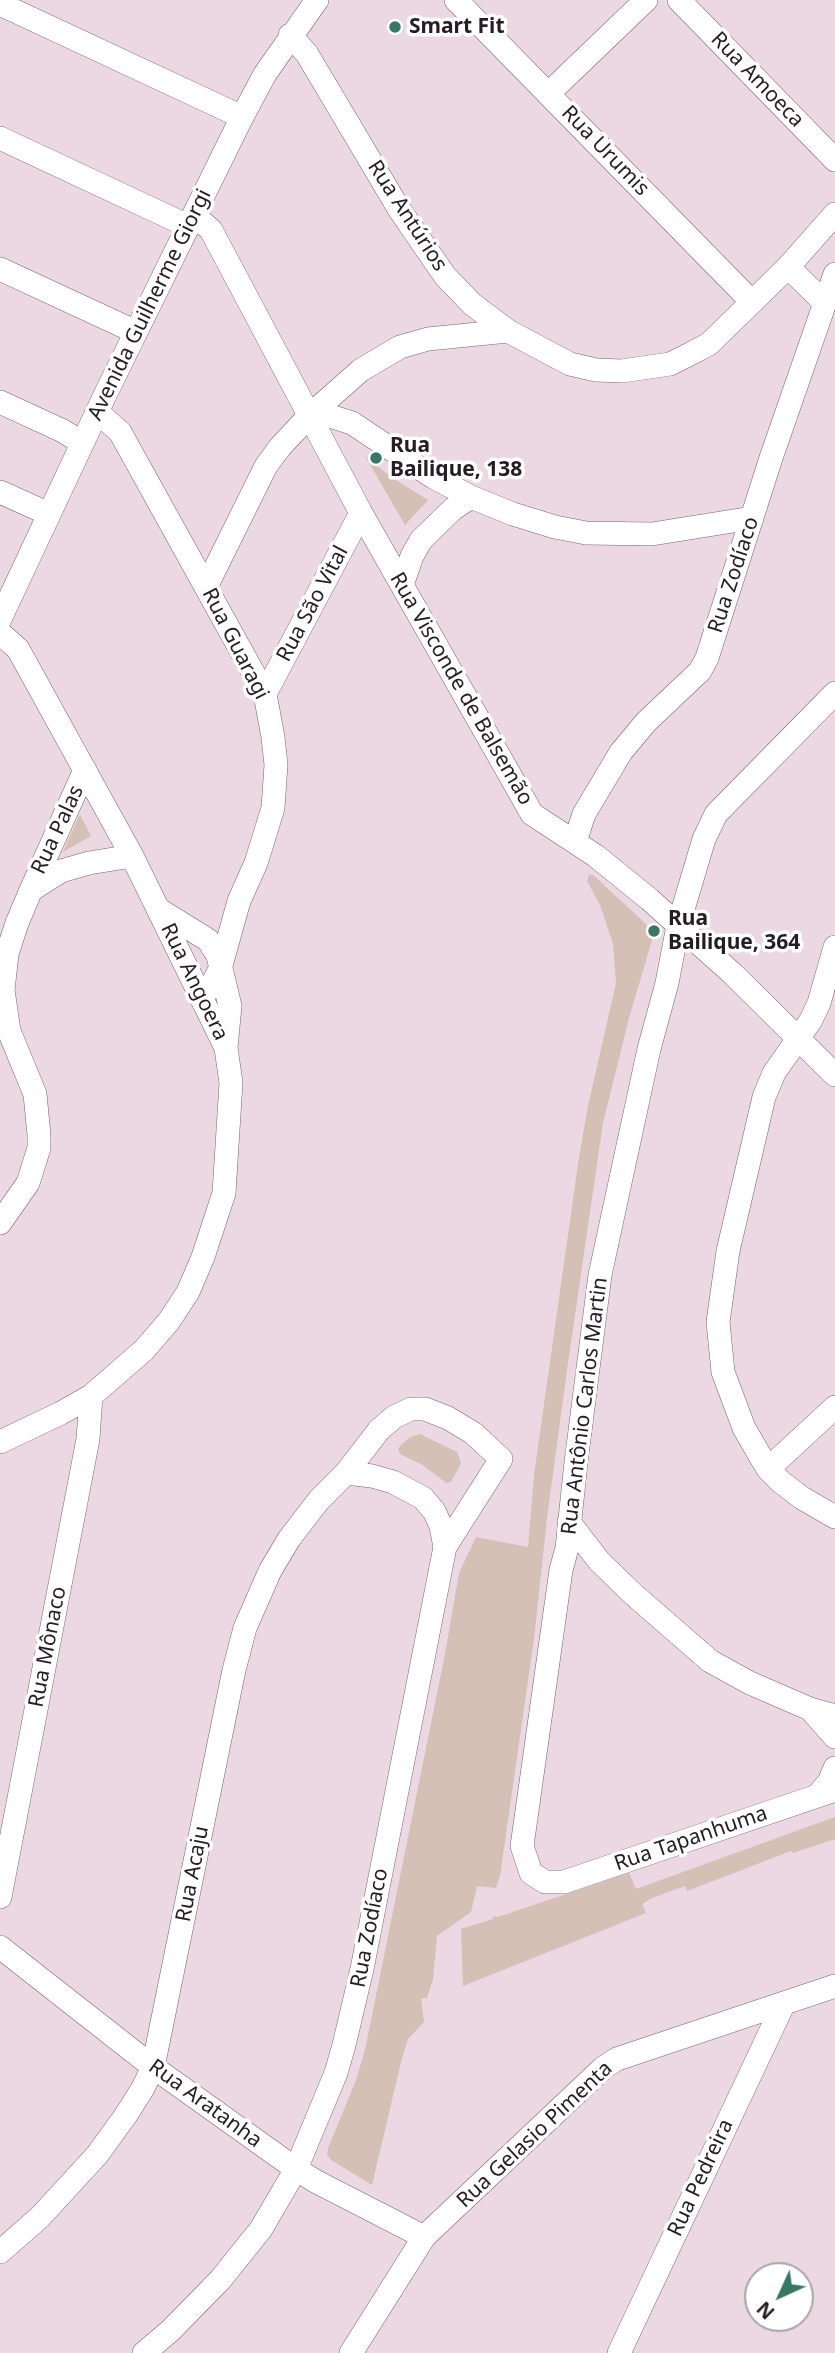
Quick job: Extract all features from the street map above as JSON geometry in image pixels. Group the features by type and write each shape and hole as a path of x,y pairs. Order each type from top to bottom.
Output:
{"street":[{"name":"Avenida Guilherme Giorgi","path":"0,619 82,443 242,117 290,35 317,0"},
{"name":"Rua Urumis","path":"456,0 752,302"},
{"path":"549,93 646,0"},
{"name":"Rua Amoeca","path":"679,0 835,160"},
{"path":"0,4 242,117"},
{"name":"Rua Antúrios","path":"290,35 307,54 430,257 472,304 508,331 570,364 596,370 649,368 670,364 709,344 788,268 835,214"},
{"path":"0,138 191,221"},
{"name":"Rua Visconde de Balsemão","path":"191,221 211,230 312,413 361,513 525,804 541,821 619,873 733,974 835,1076"},
{"path":"788,268 825,303"},
{"path":"0,269 136,332"},
{"name":"Rua Zodíaco","path":"575,842 584,814 621,752 646,722 700,671 707,658 835,274"},
{"path":"206,587 266,466 312,413 342,387 376,359 400,347 428,339 508,331"},
{"path":"342,387 343,406 352,423"},
{"path":"0,402 63,431 82,443"},
{"name":"Rua Guaragi","path":"97,412 120,432 265,694 276,765 273,808 256,863 239,901 216,979 200,997"},
{"path":"312,413 352,423 433,477 471,497 555,527 606,535 652,534 752,518"},
{"path":"0,492 49,514"},
{"path":"402,585 421,540 453,509 471,497"},
{"name":"Rua São Vital","path":"265,694 361,513"},
{"name":"Rua Angoera","path":"0,632 18,649 132,856 226,1048 231,1083 224,1193 190,1290 169,1321 124,1370 91,1396 0,1442"},
{"name":"Rua Antônio Carlos Martin","path":"545,1882 531,1873 522,1846 561,1570 568,1548 600,1275 678,926 704,839 716,814 835,693"},
{"name":"Rua Palas","path":"5,1209 28,1183 40,1135 35,1094 9,1031 3,990 4,974 10,943 31,890 85,771"},
{"name":"Rua Palas","path":"31,890 61,871 132,856"},
{"name":"Rua Guaragi","path":"179,954 229,913 239,901"},
{"path":"158,909 202,936 211,945 221,964 230,1006 226,1048"},
{"path":"835,947 819,1003 799,1040 774,1073 764,1097 728,1251 718,1322 723,1372 733,1402 744,1428 768,1469 802,1497 835,1517"},
{"name":"Rua Mônaco","path":"0,1897 88,1439 91,1396"},
{"path":"768,1469 835,1408"},
{"name":"Rua Acaju","path":"0,2252 40,2217 97,2155 126,2115 153,2067 234,1670 245,1628 261,1589 289,1539 379,1430 394,1417 411,1409 425,1409 448,1418 473,1433 501,1459"},
{"name":"Rua Zodíaco","path":"144,2353 170,2331 220,2280 261,2229 296,2169 336,2074 352,2011 445,1547 501,1459"},
{"path":"346,1473 393,1482 423,1498 434,1511 441,1526 445,1547"},
{"path":"569,1522 599,1561 658,1619 699,1652 750,1683 810,1709 835,1716"},
{"path":"810,1709 835,1737"},
{"path":"826,1793 835,1768"},
{"name":"Rua Tapanhuma","path":"545,1882 564,1882 594,1873 826,1793"},
{"name":"Rua Aratanha","path":"0,1947 153,2067 296,2169 424,2237"},
{"name":"Rua Gelasio Pimenta","path":"351,2353 424,2237 603,2068 617,2059 835,1986"},
{"name":"Rua Pedreira","path":"619,2353 784,2003"}],"shaded area":[{"path":"365,456 391,477 428,500 405,525"},
{"path":"79,816 91,836 63,852"},
{"path":"589,875 593,875 645,923 653,937 629,1018 603,1123 567,1370 534,1639 500,1876 496,1888 477,1886 471,1912 437,1936 433,1979 427,1998 421,1998 424,2022 408,2039 372,2185 331,2160 327,2154 365,2050 459,1573 476,1537 528,1547 534,1475 579,1157 616,983 613,944 600,905 587,881"},
{"path":"420,1434 457,1452 461,1463 451,1482 446,1483 423,1465 400,1454 400,1446 410,1437"},
{"path":"835,1817 835,1839 793,1853 791,1851 687,1891 685,1886 652,1898 642,1904 646,1913 463,1986 461,1929 493,1919 493,1916 498,1917 629,1873 636,1889"}],"place":[{"name":"Smart Fit","path":"395,27"},
{"name":"Rua Bailique, 138","path":"376,458"},
{"name":"Rua Bailique, 364","path":"654,931"}]}
